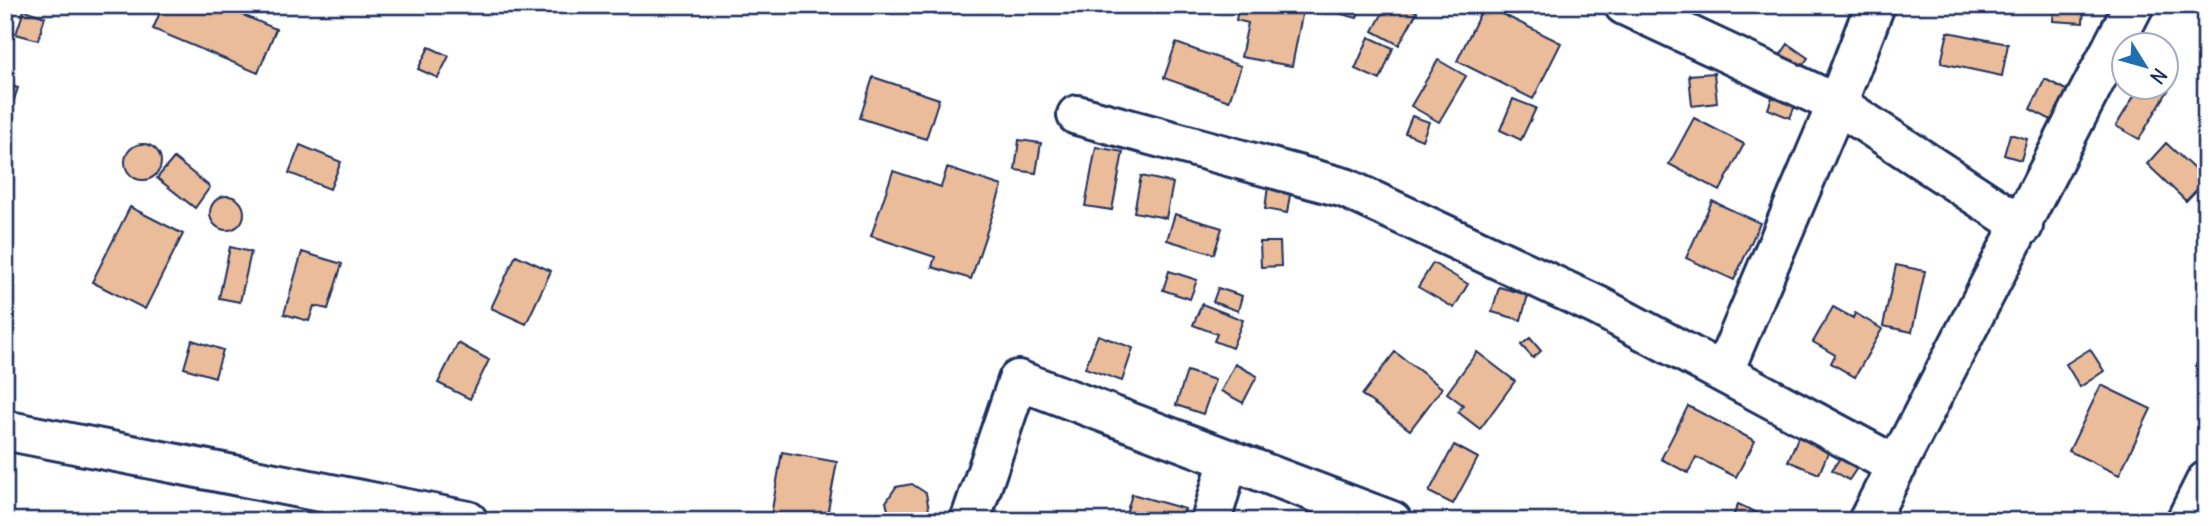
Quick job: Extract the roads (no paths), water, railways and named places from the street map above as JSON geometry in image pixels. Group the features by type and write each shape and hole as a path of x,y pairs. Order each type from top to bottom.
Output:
{"street":[{"path":"1624,5 1837,104 2023,226"},
{"path":"1723,373 1837,104 1874,5"},
{"path":"1868,521 2023,226 2134,5"},
{"path":"1077,115 1345,188 1598,306 1897,466"},
{"path":"970,521 1018,380 1392,521"},
{"path":"6,433 468,521"},
{"path":"1211,521 1229,459"},
{"path":"2186,521 2206,481"}]}
